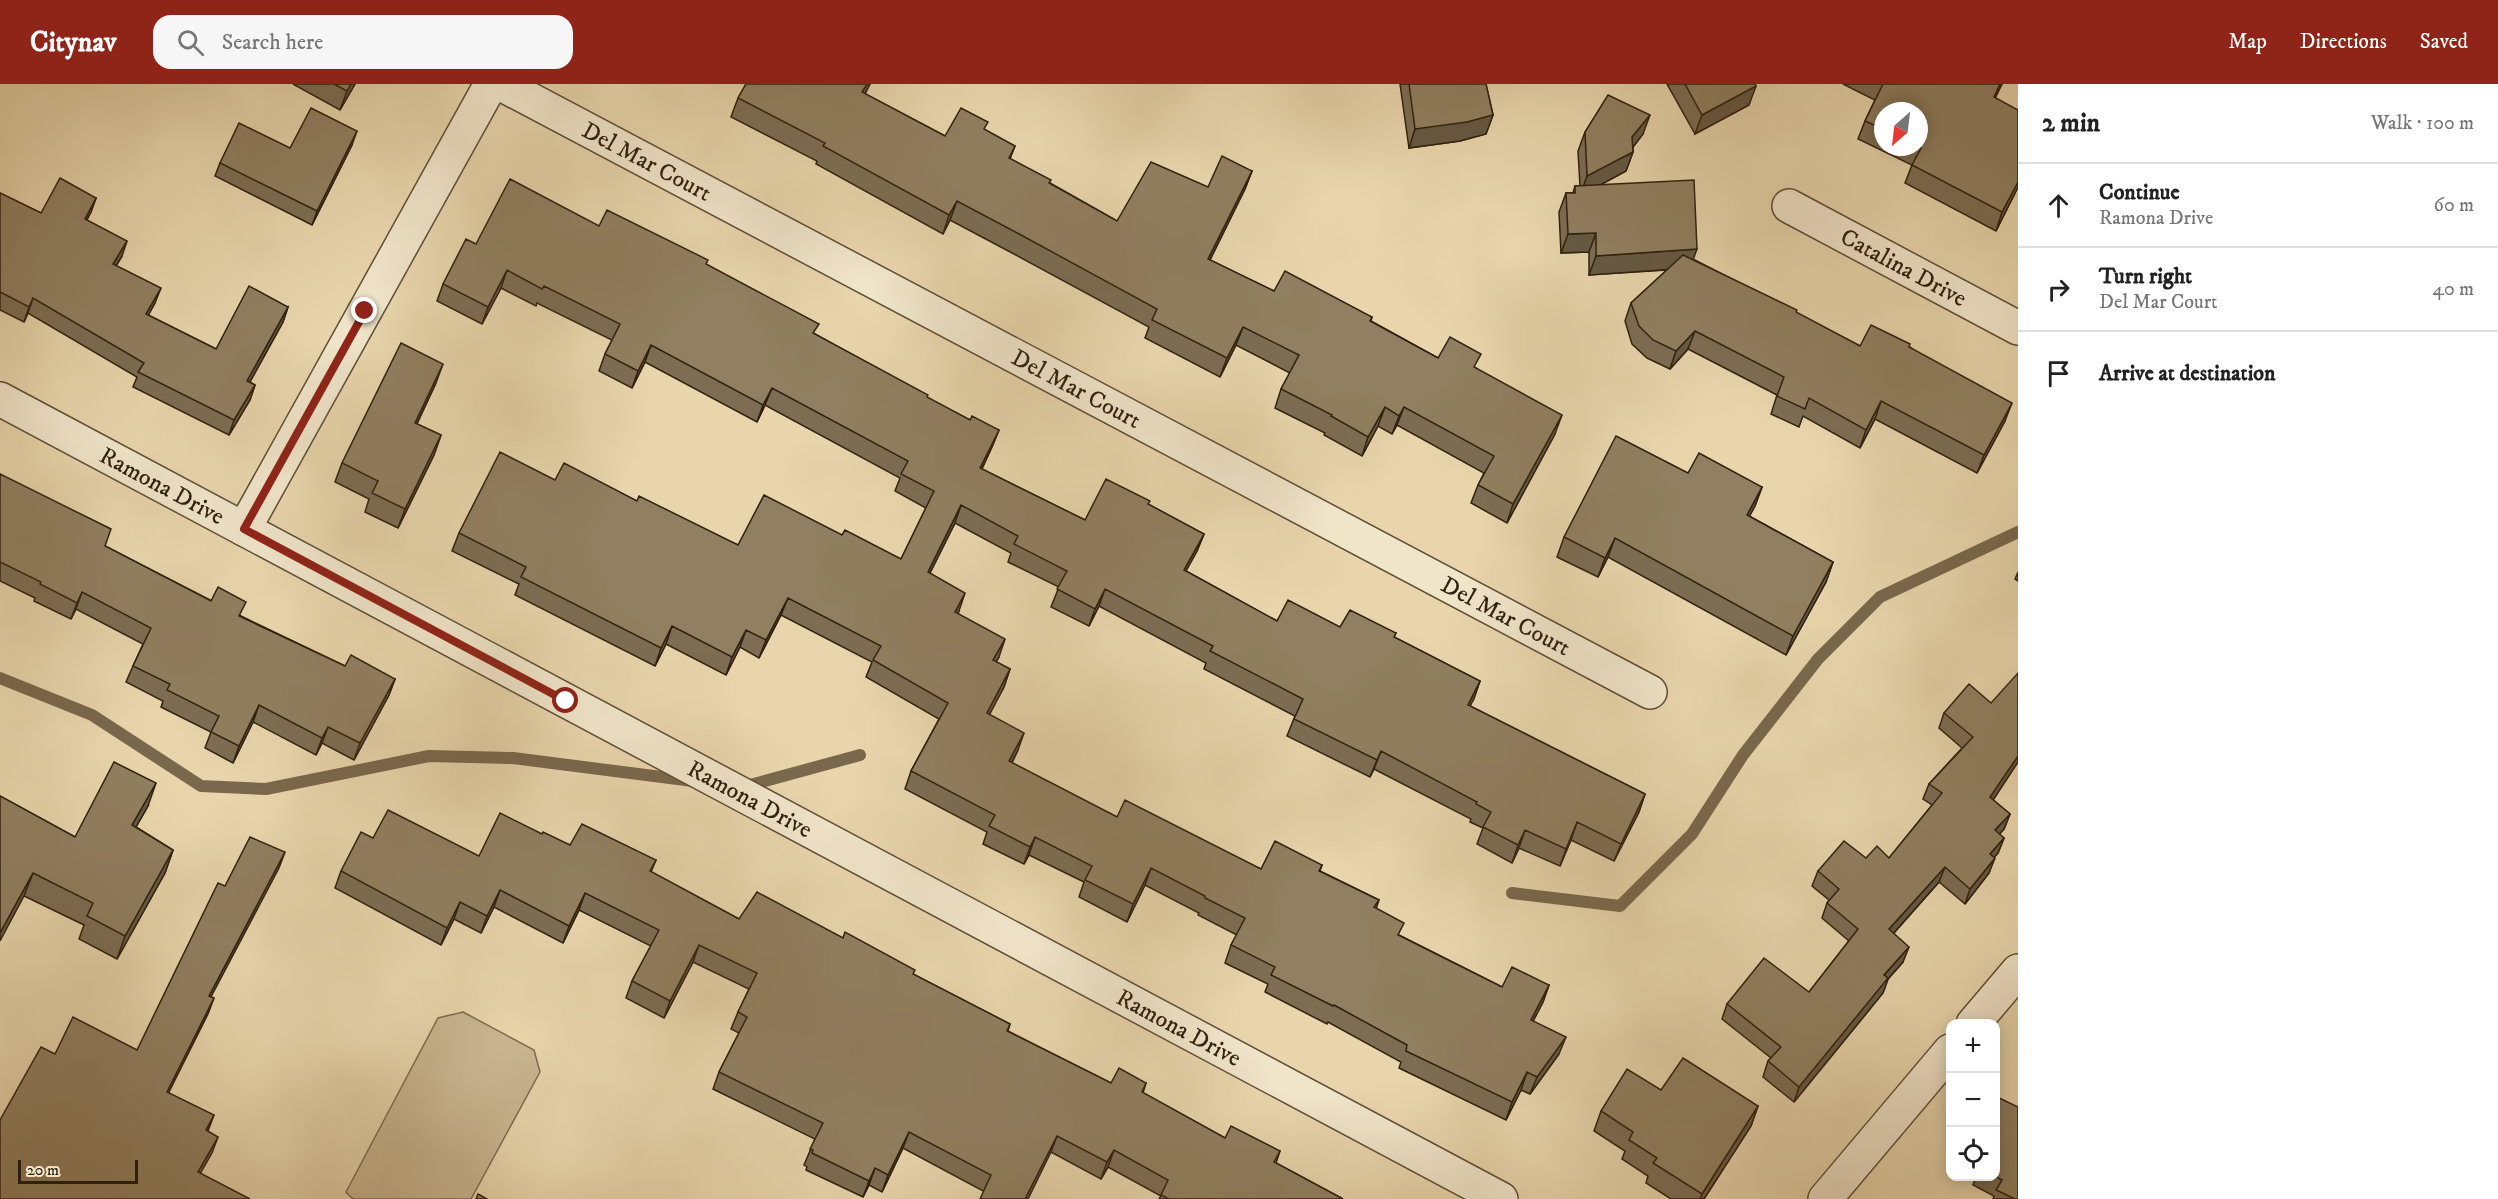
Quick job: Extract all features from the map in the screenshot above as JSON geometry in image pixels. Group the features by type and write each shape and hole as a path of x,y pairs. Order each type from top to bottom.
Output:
{"street":[{"path":"244,529 491,84"},
{"name":"Del Mar Court","path":"501,84 1650,693"},
{"name":"Catalina Drive","path":"1789,206 2018,328"},
{"name":"Ramona Drive","path":"0,399 1501,1199"},
{"path":"1976,1019 2018,971"},
{"path":"1825,1199 1946,1056"}],"shaded area":[{"path":"463,1012 534,1050 540,1072 471,1199 353,1199 346,1192 438,1018"}],"building":[{"path":"334,84 351,84 347,91"},
{"path":"746,84 867,84 862,92 945,136 961,108 988,122 984,129 1015,146 1009,158 1051,180 1049,183 1117,221 1151,162 1208,187 1222,156 1252,171 1208,259 1274,291 1285,271 1372,317 1370,321 1438,358 1450,337 1481,354 1474,367 1562,415 1513,504 1478,485 1494,456 1404,407 1399,416 1385,407 1368,437 1332,415 1281,389 1299,355 1243,327 1227,358 1152,320 1157,309 1021,235 957,201 949,215 823,146 825,143 738,98"},
{"path":"1409,84 1486,84 1493,115 1467,122 1415,129"},
{"path":"1685,84 1755,84 1756,86 1702,115"},
{"path":"1883,84 2000,84 1994,97 2018,110 2018,182 2002,212 1912,165 1917,156 1928,156 1928,102 1874,102"},
{"path":"1608,95 1650,115 1632,137 1633,152 1587,176 1585,132"},
{"path":"1874,102 1874,125 1865,121"},
{"path":"311,108 357,131 317,211 220,163 239,123 290,148"},
{"path":"60,178 96,198 85,219 127,241 113,264 161,288 146,314 216,349 249,286 288,307 247,381 255,385 234,420 138,372 144,363 33,298 29,307 0,292 0,193 41,213"},
{"path":"510,179 599,226 607,210 708,260 706,264 819,324 813,333 970,420 972,416 999,430 980,468 1085,520 1106,479 1150,501 1148,504 1204,534 1184,570 1277,621 1288,600 1340,627 1350,610 1396,633 1394,637 1480,681 1468,705 1645,794 1621,844 1577,822 1566,849 1525,830 1518,845 1483,827 1491,812 1476,804 1477,802 1381,751 1377,760 1294,719 1303,699 1210,651 1213,646 1105,589 1095,609 1057,589 1067,571 1014,544 1018,536 961,505 928,572 965,593 955,612 1005,639 993,660 1010,669 987,713 1024,733 1009,761 1117,817 1125,800 1261,869 1275,841 1322,865 1319,871 1379,900 1374,907 1404,923 1398,935 1502,987 1512,967 1549,985 1531,1020 1566,1037 1537,1077 1527,1072 1512,1102 1406,1051 1407,1045 1334,1005 1271,975 1275,967 1231,945 1245,918 1205,896 1151,868 1133,904 1085,880 1092,866 1035,837 1030,847 989,826 995,815 911,771 948,703 873,660 881,646 788,598 766,640 746,630 732,657 672,626 661,648 521,577 526,567 459,533 500,452 555,480 564,463 637,501 639,496 738,545 764,495 842,535 845,530 901,559 934,491 901,474 908,461 772,388 763,405 651,345 638,371 605,354 620,324 544,286 542,289 507,270 488,307 443,284 466,239 476,244"},
{"path":"1694,180 1697,249 1596,256 1596,233 1568,234 1566,193 1575,193 1575,186"},
{"path":"1683,255 1797,310 1796,312 1860,346 1871,325 1910,344 1909,347 2012,403 1984,455 1881,401 1866,430 1809,398 1805,409 1777,396 1784,377 1695,331 1676,351 1653,340 1639,326 1631,303"},
{"path":"401,343 443,364 415,423 441,435 405,509 372,493 378,481 342,463"},
{"path":"1616,436 1688,473 1699,453 1762,487 1747,515 1833,562 1793,636 1615,538 1605,558 1564,537"},
{"path":"0,474 111,529 105,546 211,601 218,587 246,602 239,616 345,666 351,655 395,679 360,743 328,727 322,738 259,705 239,746 211,732 219,716 167,690 170,684 133,666 151,628 82,592 77,603 0,562"},
{"path":"2018,673 2018,756 1990,797 2010,814 1995,830 2004,838 1990,854 1995,858 1970,889 1945,867 1889,929 1909,947 1884,975 1888,978 1799,1087 1768,1061 1781,1047 1727,1004 1764,958 1809,992 1858,929 1827,903 1839,889 1818,871 1844,841 1866,858 1877,846 1889,858 1942,793 1929,784 1973,737 1944,713 1969,684 1991,703"},
{"path":"114,762 156,783 132,825 173,850 125,936 87,916 93,903 33,873 0,933 0,796 75,837"},
{"path":"388,810 479,856 500,813 570,845 582,824 656,860 650,871 739,919 757,892 843,938 845,932 915,970 913,974 1010,1024 1007,1031 1111,1083 1119,1068 1146,1083 1142,1092 1225,1138 1231,1126 1280,1151 1274,1162 1343,1199 1169,1199 1161,1195 1168,1180 1114,1150 1107,1162 1057,1136 1025,1199 980,1199 991,1175 909,1132 888,1175 875,1168 869,1181 812,1153 813,1150 810,1149 823,1123 719,1072 747,1017 738,1012 757,973 699,945 670,1001 632,981 659,930 585,893 569,926 500,890 487,916 460,902 447,928 341,871 361,832 373,838"},
{"path":"250,837 285,852 209,996 214,998 167,1092 214,1115 206,1130 218,1137 198,1172 250,1199 0,1199 0,1120 41,1047 55,1054 73,1017 137,1050 218,883 225,886"},
{"path":"1683,1058 1758,1106 1702,1194 1653,1163 1657,1158 1629,1140 1633,1132 1601,1111 1627,1069 1661,1090"},
{"path":"2000,1098 2018,1107 2018,1199 1996,1190 2002,1180 2000,1179"},
{"path":"478,1194 487,1199 476,1199"}],"waterway":[{"path":"1512,893 1620,906 1692,834 1743,755 1818,659 1880,597 2018,532"},
{"path":"0,678 92,715 201,786 266,789 429,756 513,758 693,781"},
{"path":"743,787 860,755"}],"route":[{"path":"365,311 244,529 566,701"}]}
